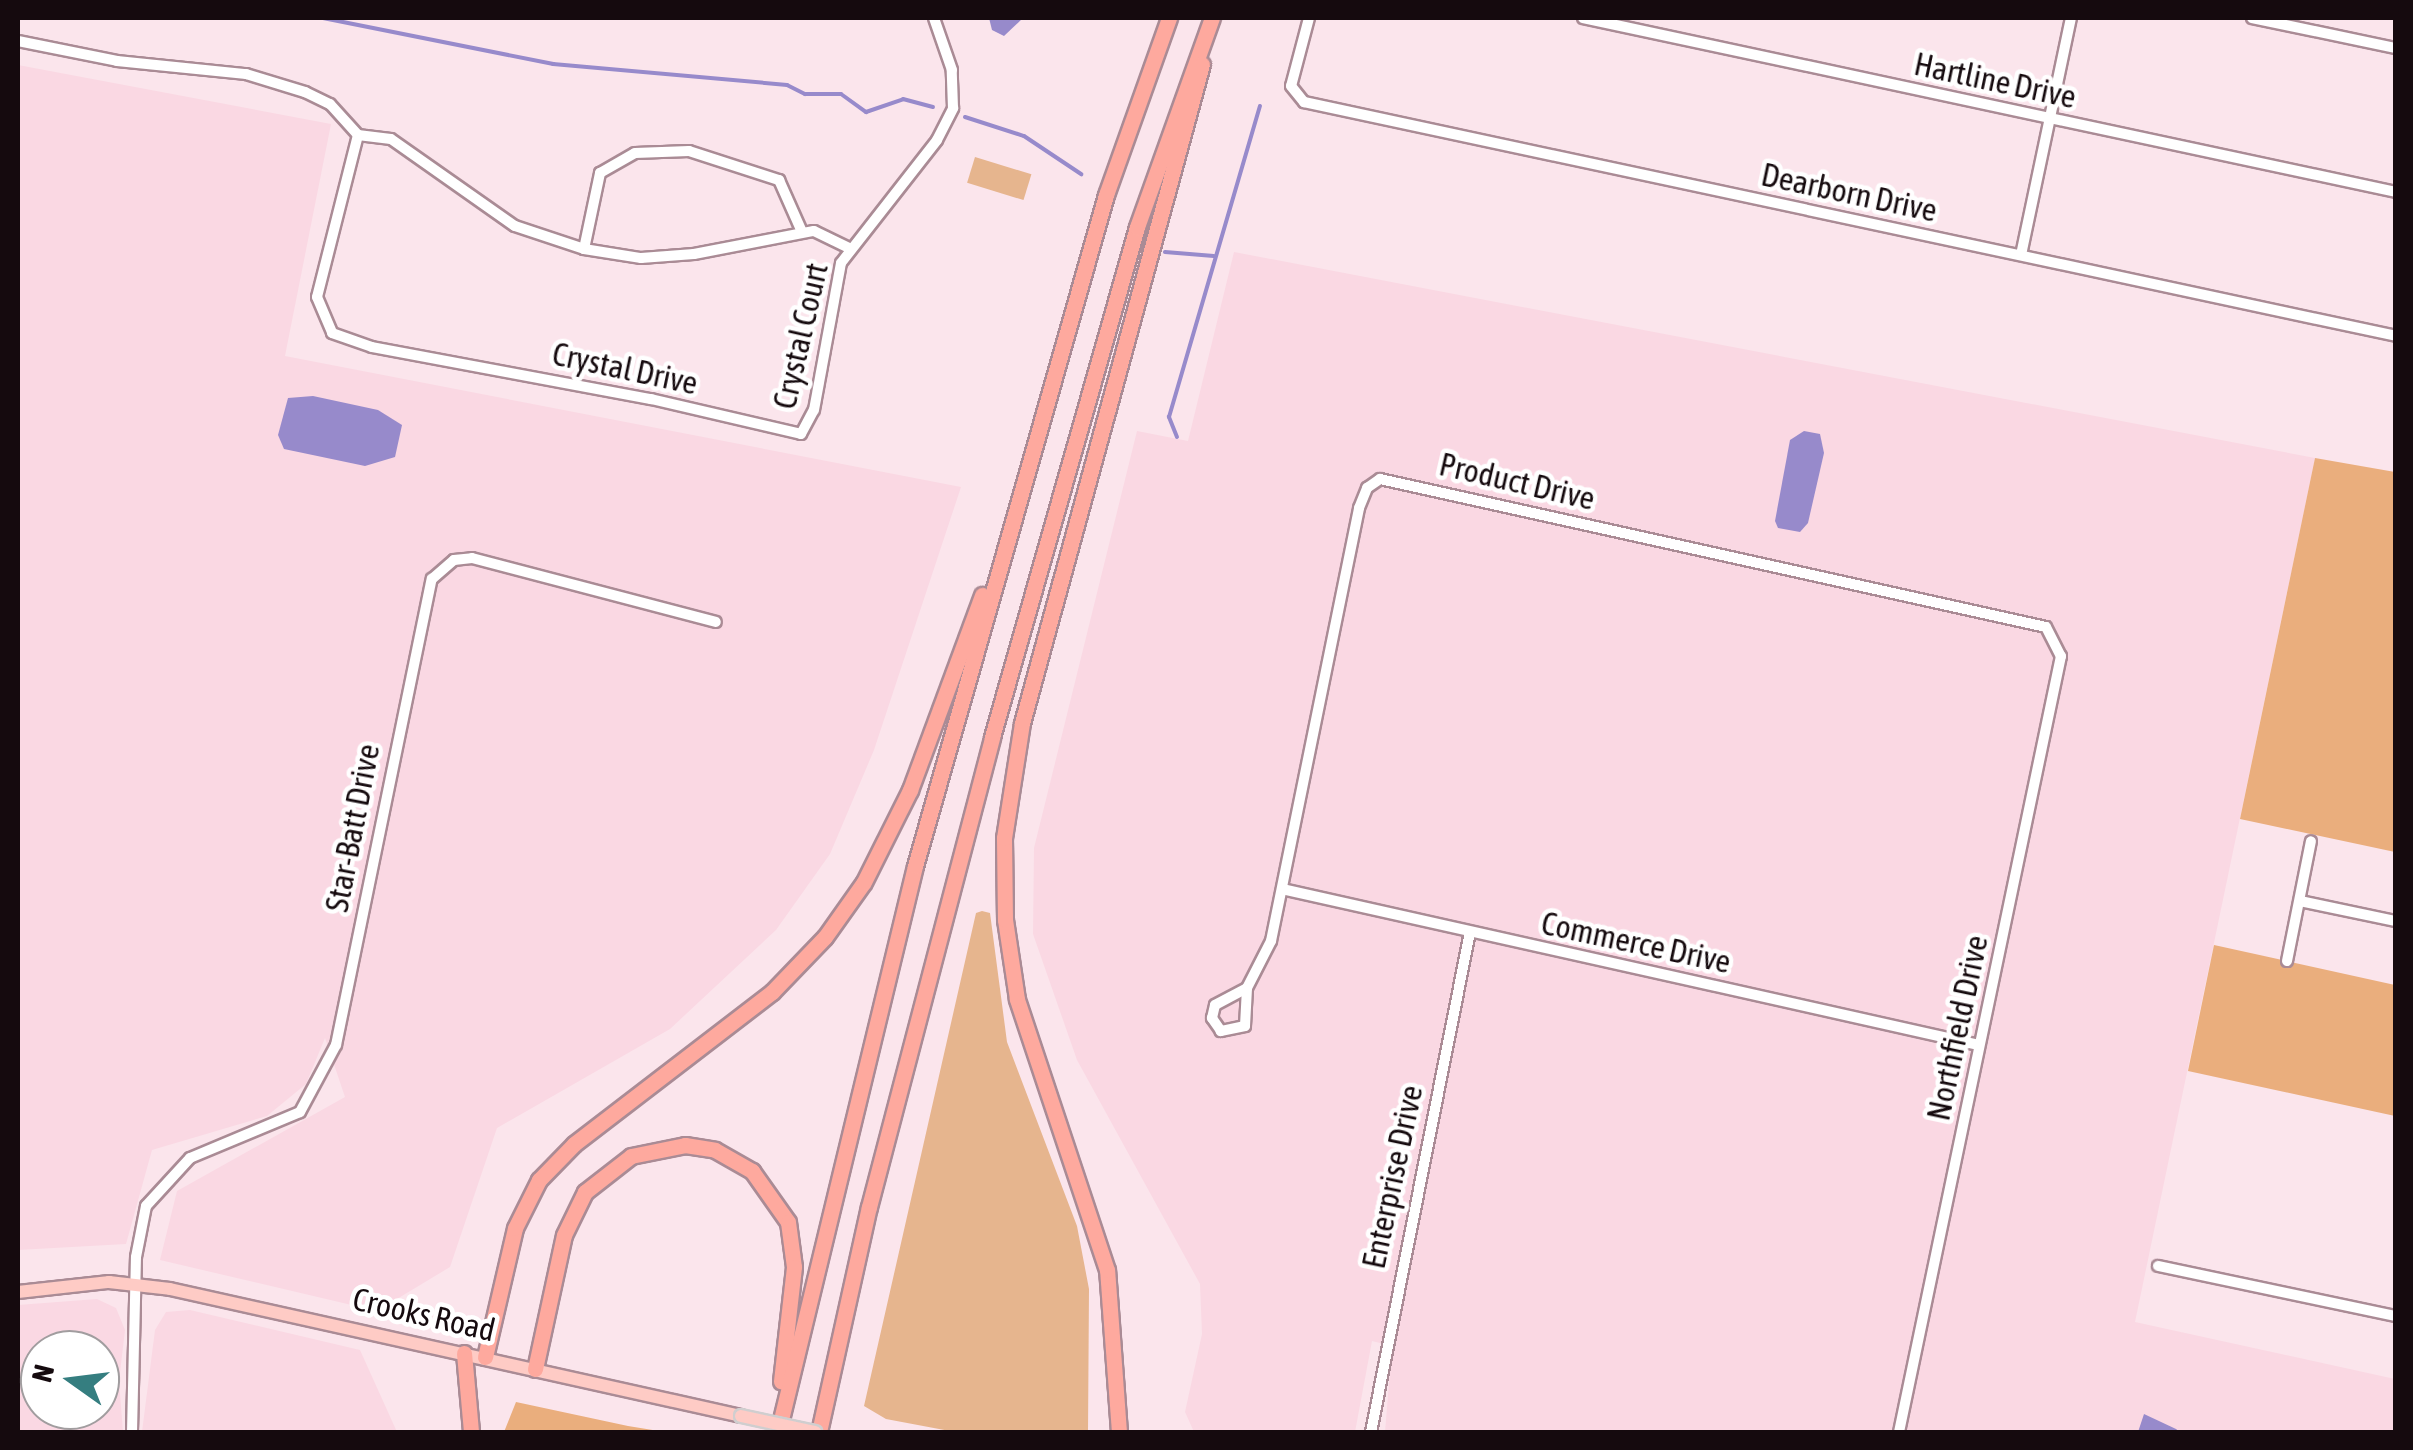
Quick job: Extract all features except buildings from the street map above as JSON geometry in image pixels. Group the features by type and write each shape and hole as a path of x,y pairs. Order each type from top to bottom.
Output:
{"highway":[{"path":"776,1432 883,989 1116,160 1168,18"},
{"path":"818,1432 917,1015 997,719 1142,211 1214,18"},
{"path":"1119,1432 1107,1270 1017,998 1005,920 1004,838 1022,723 1214,18"},
{"path":"485,1357 514,1228 539,1180 574,1144 772,992 825,937 864,882 910,790 1022,488"},
{"path":"535,1369 564,1235 585,1192 618,1162 644,1150 685,1145 715,1150 768,1187 791,1236 793,1286 776,1432"},
{"path":"464,1352 471,1432"}],"main road":[{"name":"Crooks Road","path":"18,1292 138,1286 464,1352 818,1432"}],"street":[{"path":"18,40 280,83 330,104 358,135 391,139 482,207 546,239 641,258 694,254 802,232 827,233 848,248 948,121 954,82 934,18"},
{"name":"Dearborn Drive","path":"1308,18 1293,96 2396,336"},
{"name":"Hartline Drive","path":"1583,18 2396,192"},
{"path":"2021,256 2071,18"},
{"path":"2252,18 2396,48"},
{"name":"Crystal Drive","path":"358,135 319,284 318,310 332,333 348,342 437,357 801,434"},
{"path":"584,249 600,173 635,152 688,151 779,180 802,232"},
{"name":"Crystal Court","path":"801,434 814,410 831,302 848,248"},
{"name":"Product Drive","path":"1282,889 1359,508 1367,488 1380,479 2033,622 2055,634"},
{"name":"Star-Batt Drive","path":"132,1432 140,1228 154,1193 190,1158 300,1112 326,1070 420,617 442,567 472,558 716,622"},
{"name":"Northfield Drive","path":"1898,1432 2060,656 2055,634"},
{"path":"2287,961 2312,840"},
{"path":"1247,988 1245,1026 1221,1031 1212,1020 1215,1005 1247,988 1263,968 1282,889"},
{"name":"Commerce Drive","path":"1282,889 1980,1045"},
{"path":"2300,902 2396,922"},
{"name":"Enterprise Drive","path":"1371,1432 1470,932"},
{"path":"2158,1266 2396,1316"}],"shaded area":[{"path":"989,18 1023,18 1004,36 992,30"},
{"path":"18,65 331,124 285,356 961,487 874,750 830,854 776,930 670,1029 497,1128 450,1267 377,1311 160,1260 177,1191 345,1097 325,1038 306,1084 267,1116 152,1150 126,1244 18,1250"},
{"path":"975,157 1031,174 1024,200 967,183"},
{"path":"1234,252 2315,458 2135,1322 2395,1379 2395,1432 1385,1432 1392,1346 1372,1341 1355,1432 1194,1432 1185,1412 1202,1334 1200,1284 1077,1060 1033,934 1034,848 1137,431 1188,441"},
{"path":"313,396 378,410 402,425 395,457 365,466 284,449 278,435 288,398"},
{"path":"1804,431 1820,434 1824,453 1808,523 1800,532 1778,528 1775,521 1790,440"},
{"path":"2315,458 2395,472 2395,852 2240,819"},
{"path":"976,913 990,913 1007,1042 1077,1226 1089,1289 1088,1432 955,1432 886,1419 864,1406"},
{"path":"2214,945 2395,985 2395,1116 2188,1071"},
{"path":"97,1299 116,1308 125,1330 120,1372 120,1330 20,1330 20,1430 120,1430 120,1394 123,1432 18,1432 18,1305"},
{"path":"190,1310 360,1350 397,1432 142,1432 155,1330 166,1312"},
{"path":"516,1402 628,1426 665,1432 504,1432"},
{"path":"2144,1414 2176,1429 2180,1432 2138,1432"}],"waterway":[{"path":"323,18 553,64 787,85 805,94 841,94 866,112 903,99 933,107"},
{"path":"1177,437 1169,417 1260,106"},
{"path":"965,117 1024,136 1081,174"},
{"path":"1165,252 1214,256"}]}
